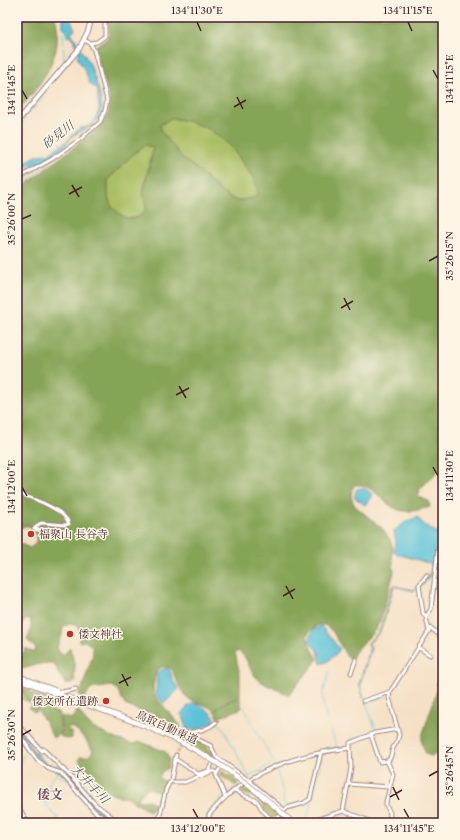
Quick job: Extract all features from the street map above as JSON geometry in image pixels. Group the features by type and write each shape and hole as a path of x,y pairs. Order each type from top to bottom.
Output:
{"highway":[{"name":"鳥取自動車道","path":"17,678 45,693 155,733 204,755 233,772 292,823"},
{"name":"鳥取自動車道","path":"204,755 232,774 289,823"}],"main road":[{"path":"17,122 74,55 84,41 92,17"},
{"path":"17,805 26,823"}],"street":[{"path":"84,41 90,43 97,42 105,36 105,17"},
{"path":"17,179 52,159 82,138 100,122 105,111 107,100 94,50 90,43"},
{"path":"17,494 46,505 61,514 69,522 69,524 66,525 42,523 34,529 50,529"},
{"path":"426,617 431,608 438,549 443,538"},
{"path":"388,761 393,748 399,740 398,729 389,697 390,692 429,630 426,617 423,613 419,585 426,575"},
{"path":"434,630 435,626"},
{"path":"428,628 434,630 443,638"},
{"path":"419,648 430,655"},
{"path":"351,673 356,659"},
{"path":"17,678 62,692 76,689"},
{"path":"363,701 390,692"},
{"path":"216,722 194,733 186,733 185,736 211,746 216,757 248,780 284,810"},
{"path":"17,725 42,751 43,749 72,778 95,804 120,823"},
{"path":"343,811 351,768 350,743 371,735 398,729"},
{"path":"17,731 37,760 48,769 61,773 94,811 110,823"},
{"path":"371,735 380,762 388,761"},
{"path":"209,823 209,815 226,797 248,780 272,766 321,752 350,748"},
{"path":"235,790 256,801 274,822 287,808 307,802 310,799 321,752"},
{"path":"157,823 166,789 171,780 176,755"},
{"path":"175,759 198,774 208,771 216,757"},
{"path":"388,761 393,774 386,802 390,813 389,823"},
{"path":"224,762 216,775 226,797"},
{"path":"173,782 185,782 213,771 217,773"},
{"path":"348,784 389,787"},
{"path":"306,823 343,811 375,823"}],"green space":[{"path":"17,17 55,17 57,44 49,69 17,112"},
{"path":"109,17 443,17 443,466 420,489 418,497 429,501 430,507 411,511 398,509 385,502 368,488 362,485 354,485 351,495 355,506 383,529 393,548 392,554 394,572 381,618 376,629 355,652 352,658 347,657 333,632 325,625 318,625 310,631 307,636 309,644 318,659 289,695 259,680 253,674 244,656 238,651 235,653 240,674 240,697 226,702 214,711 209,707 192,701 187,697 179,686 173,670 168,667 162,667 156,671 153,687 154,695 180,725 180,734 169,723 150,712 145,713 125,705 117,689 112,686 91,689 85,697 80,697 79,693 82,689 93,654 92,646 85,641 79,642 79,631 77,626 71,624 63,626 62,635 57,647 59,652 63,655 70,648 75,666 75,681 71,684 65,684 53,663 17,669 21,660 19,659 26,648 34,653 36,648 27,640 31,629 30,618 25,620 17,632 17,539 19,543 30,548 36,543 36,536 30,526 24,526 17,530 17,194 29,182 99,128 108,115 110,100 95,49 97,45 106,39 109,34","holes":["171,118 188,121 209,129 230,145 254,179 258,194 253,198 237,201 223,193 197,169 184,160 161,131 160,125","145,145 153,147 143,192 146,209 139,217 128,219 116,211 110,204 108,179"]},
{"path":"171,118 188,121 209,129 230,145 254,179 258,194 253,198 237,201 223,193 197,169 184,160 161,131 160,125"},
{"path":"145,145 153,147 143,192 146,209 139,217 128,219 116,211 110,204 108,179"},
{"path":"443,552 443,604 440,598 438,578"},
{"path":"443,664 443,748 438,753 431,756 426,754 422,743 422,736 436,694 437,682"},
{"path":"17,685 25,688 23,692 29,702 17,697 17,690 21,692 23,691 17,689"},
{"path":"25,688 36,695 55,702 52,709 54,712 59,713 61,730 60,733 53,738 38,711 34,712 29,708 31,704 23,692"},
{"path":"240,698 242,708 218,718 215,712 217,709 225,703"},
{"path":"78,710 93,728 111,737 132,744 141,742 166,752 169,759 168,768 162,772 159,777 165,781 161,792 147,788 138,798 140,801 148,800 153,802 154,806 150,811 141,807 139,804 136,804 129,797 121,797 106,791 94,780 79,760 80,757 89,756 93,751 78,732 71,727 66,728 72,733 72,738 67,739 60,736 62,731 61,716 71,719"},
{"path":"187,738 207,747 213,758 185,740"},
{"path":"223,771 238,783 235,785 220,775"},
{"path":"244,786 277,815 274,818 255,797 244,793 241,789"}],"water":[{"path":"63,17 69,17 75,29 71,32 90,64 100,94 102,108 99,117 93,125 72,136 81,127 85,128 93,123 99,110 97,89 88,80 77,57 79,52 71,36 68,37 63,26"},
{"path":"72,136 65,147 44,162 28,166 17,171 17,167 36,156 49,153"},
{"path":"364,488 371,493 372,497 365,505 354,497 357,489"},
{"path":"417,517 428,528 442,533 435,549 436,552 432,570 431,564 394,553 396,543 394,531 406,522"},
{"path":"432,570 428,579 414,591 397,587 415,590"},
{"path":"394,586 380,632 368,644 371,648 360,684 364,699 359,684 370,648 367,644 379,632"},
{"path":"321,626 339,648 339,651 327,662 321,664 318,651 309,641 313,630"},
{"path":"167,668 170,670 173,681 179,689 164,704 156,695 157,673"},
{"path":"193,703 208,710 215,718 214,722 196,730 186,729 185,721 181,714"},
{"path":"17,726 33,750 45,763 62,768 103,814 117,823 110,822 97,812 68,778 40,761 33,754 17,729"}],"waterway":[{"path":"63,33 64,60"},
{"path":"23,111 51,79"},
{"path":"29,114 46,95"},
{"path":"17,128 26,118"},
{"path":"17,185 29,179 50,162"},
{"path":"325,748 337,747 327,720 323,700 329,672"},
{"path":"376,730 366,703 386,696"},
{"path":"244,707 254,727"},
{"path":"217,723 222,726 249,777"},
{"path":"255,729 274,762"},
{"path":"348,741 371,733"},
{"path":"17,764 20,762 25,752"},
{"path":"321,762 323,754"},
{"path":"247,778 271,764"},
{"path":"307,820 320,766"},
{"path":"274,768 277,771 283,792 284,805"},
{"path":"57,773 50,780 50,790 44,802 58,818 57,823"},
{"path":"58,774 64,779"},
{"path":"227,794 240,783"},
{"path":"216,805 222,797"},
{"path":"217,809 227,798"},
{"path":"207,823 207,815 211,810"},
{"path":"83,823 94,814"}],"tunnel":[{"path":"176,755 184,737"}],"place":[{"name":"福聚山 長谷寺","path":"31,534"},
{"name":"倭文神社","path":"70,634"},
{"name":"倭文所在遺跡","path":"106,701"}],"district":[{"name":"倭文","path":"50,794"}],"water label":[{"name":"砂見川","path":"58,135"},
{"name":"大井手川","path":"90,784"}]}
